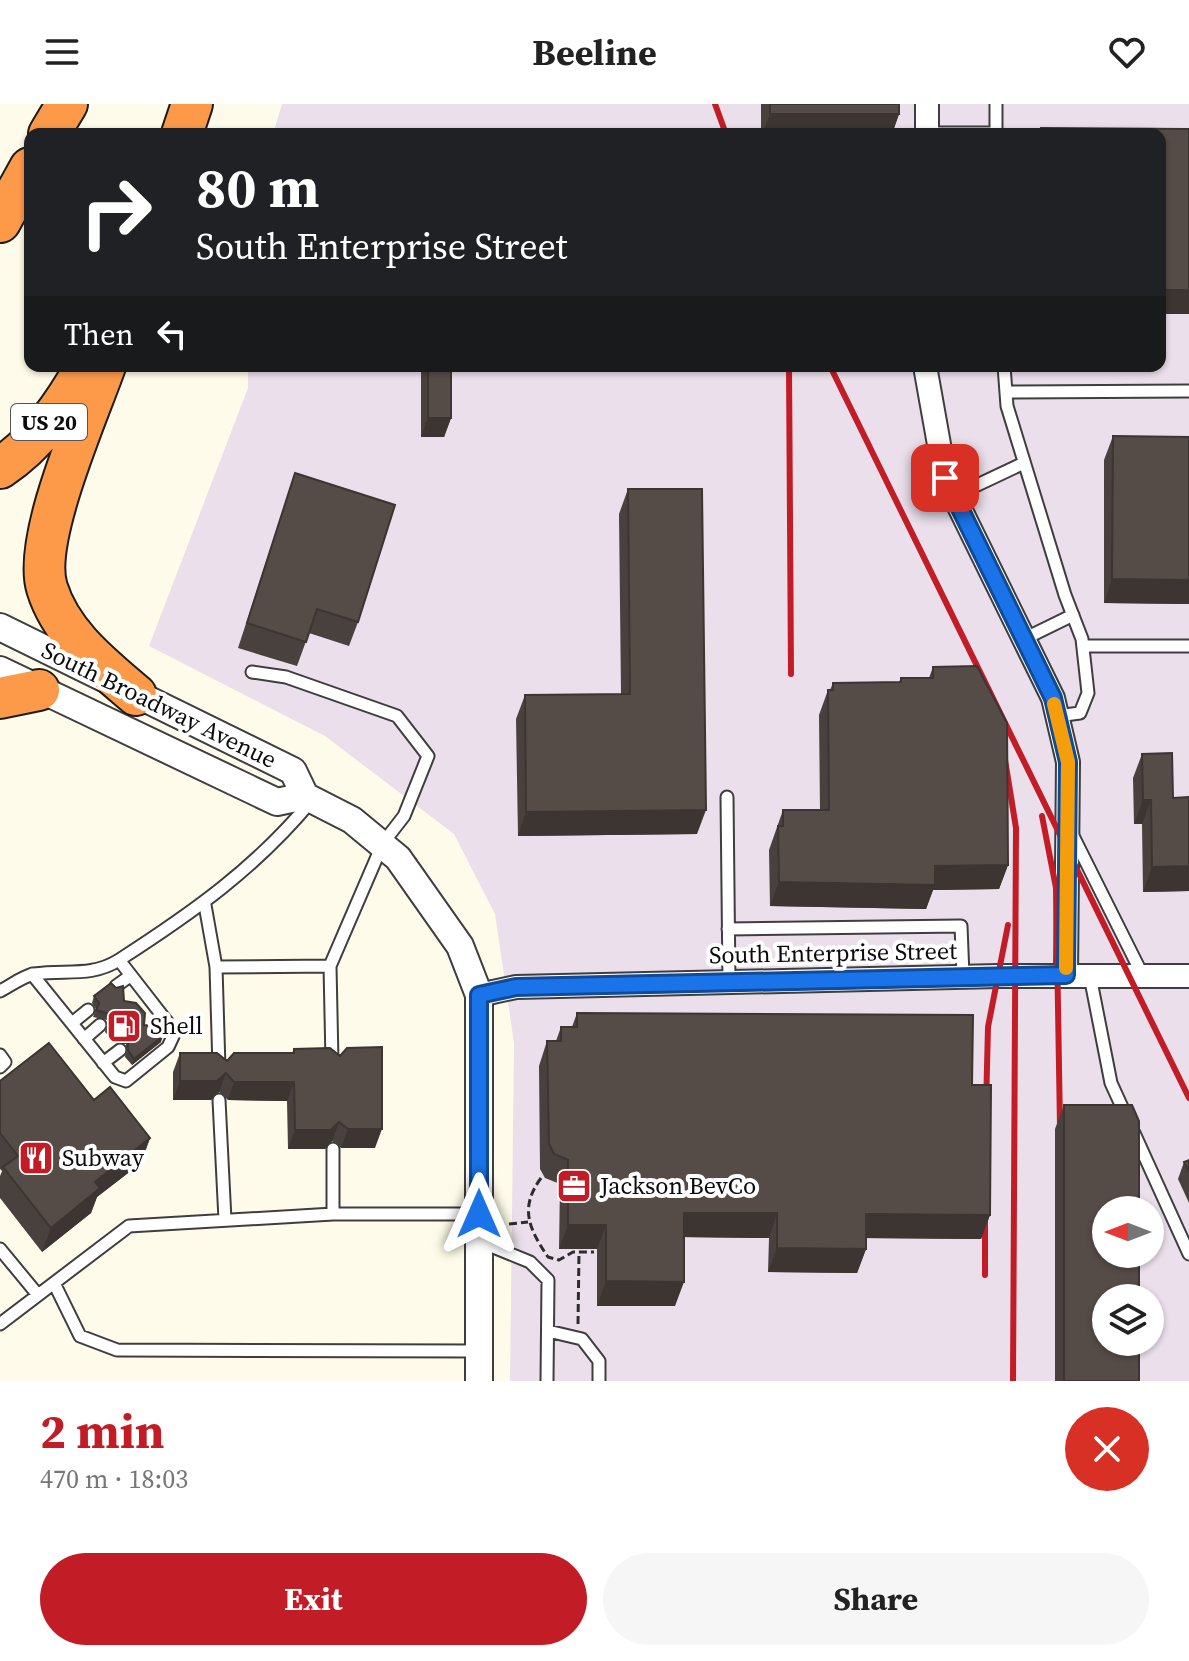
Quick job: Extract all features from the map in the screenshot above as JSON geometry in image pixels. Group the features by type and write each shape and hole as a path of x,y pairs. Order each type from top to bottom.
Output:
{"highway":[{"path":"53,128 67,104"},
{"path":"184,128 192,104"},
{"path":"0,222 24,179"},
{"name":"US 20","path":"0,468 42,431 67,400 83,372"},
{"path":"103,372 48,525 43,558 46,587 61,620 93,659 136,695"},
{"path":"0,698 39,690"}],"street":[{"path":"927,104 927,128"},
{"path":"926,372 945,478 1053,698 1068,762 1066,975"},
{"name":"South Broadway Avenue","path":"0,627 293,771 309,798 352,820 398,858 460,946 479,995"},
{"name":"South Broadway Avenue","path":"0,670 277,802 309,798"},
{"name":"South Enterprise Street","path":"479,995 516,987 963,976 1189,976"},
{"path":"479,995 479,1381"}],"lane":[{"path":"996,104 996,128"},
{"path":"1004,372 1006,392 1024,463 1083,646 1088,693 1080,713 1057,716"},
{"path":"1006,392 1189,391"},
{"path":"954,496 1024,463"},
{"path":"1024,639 1073,615"},
{"path":"1083,646 1189,646"},
{"path":"252,672 286,677 397,716 428,756 404,816 383,843 330,966 332,1067"},
{"path":"727,797 729,982"},
{"path":"0,991 32,974 76,975 107,968 205,905 282,837 309,798"},
{"path":"1066,822 1143,977"},
{"path":"205,905 216,967 219,1072"},
{"path":"728,929 961,926 963,976"},
{"path":"32,974 115,1077 126,1081 168,1047 175,1032 139,994 119,960"},
{"path":"216,967 330,966"},
{"path":"116,986 130,976"},
{"path":"1090,976 1111,1083 1189,1254"},
{"path":"72,1023 88,1010"},
{"path":"148,1026 162,1016"},
{"path":"84,1039 100,1025"},
{"path":"103,1063 120,1050"},
{"path":"0,1055 5,1062 0,1067"},
{"path":"219,1100 225,1220"},
{"path":"333,1149 333,1214"},
{"path":"0,1324 129,1226 333,1214 479,1214"},
{"path":"479,1241 530,1262 548,1280 547,1381"},
{"path":"0,1249 38,1295"},
{"path":"54,1283 80,1336 117,1350 479,1351"},
{"path":"548,1331 582,1339 599,1361 599,1381"}],"path":[{"path":"541,1178 527,1206 528,1222 548,1257 559,1260 579,1252 594,1252"},
{"path":"509,1224 528,1222"},
{"path":"578,1330 579,1252"}],"shaded area":[{"path":"282,104 1189,104 1189,1381 510,1381 514,1043 495,914 454,834 325,736 149,646 248,388 248,372 1166,372 1166,128 275,128"}],"building":[{"path":"770,104 899,104 899,114 770,114"},
{"path":"1166,129 1189,129 1189,290 1166,290"},
{"path":"428,372 451,372 451,418 428,418"},
{"path":"1113,436 1189,437 1189,580 1112,579"},
{"path":"295,473 395,505 358,622 317,609 306,642 247,623"},
{"path":"628,489 702,489 706,810 526,812 525,695 630,694"},
{"path":"977,666 1007,723 1008,865 935,866 935,885 779,882 778,826 783,826 783,810 829,810 828,690 833,690 833,683 901,682 901,678 933,678 933,667"},
{"path":"1172,753 1173,798 1189,797 1189,866 1152,867 1151,800 1143,800 1142,754"},
{"name":"Shell","path":"111,983 116,988 123,986 124,1001 136,1003 145,1013 144,1025 156,1026 163,1036 134,1059 128,1050 128,1038 117,1037 108,1025 109,1014 96,1010 99,1003 94,996"},
{"path":"577,1013 973,1015 972,1085 991,1085 990,1215 866,1214 866,1249 777,1248 777,1213 684,1213 684,1282 606,1281 606,1225 568,1225 568,1160 554,1154 549,1144 547,1041 561,1041 561,1027 577,1027"},
{"path":"49,1043 94,1100 110,1087 150,1138 95,1182 100,1188 51,1228 3,1167 18,1156 0,1133 0,1081"},
{"path":"382,1047 382,1129 348,1129 339,1122 331,1130 295,1130 294,1082 234,1082 226,1073 217,1081 180,1081 180,1053 217,1053 227,1061 234,1053 294,1053 294,1049 330,1048 340,1056 347,1048"},
{"path":"1064,1105 1132,1105 1139,1121 1139,1196 1092,1196 1092,1268 1139,1268 1139,1284 1092,1284 1092,1356 1139,1356 1139,1381 1064,1381"}],"railway":[{"path":"715,104 724,128"},
{"path":"789,372 791,674"},
{"path":"833,372 1189,1098"},
{"path":"1002,741 1016,828 1013,1381"},
{"path":"1042,816 1056,888 1060,1126"},
{"path":"986,1107 988,1027 1008,925"},
{"path":"985,1207 985,1275"}],"slow traffic":[{"path":"1054,704 1068,762 1066,968"}],"place":[{"name":"Shell","path":"124,1026"},
{"name":"Subway","path":"36,1158"},
{"name":"Jackson BevCo","path":"574,1186"}],"route":[{"path":"479,1214 479,995 516,987 1066,975 1068,762 1053,698 945,478"}]}
